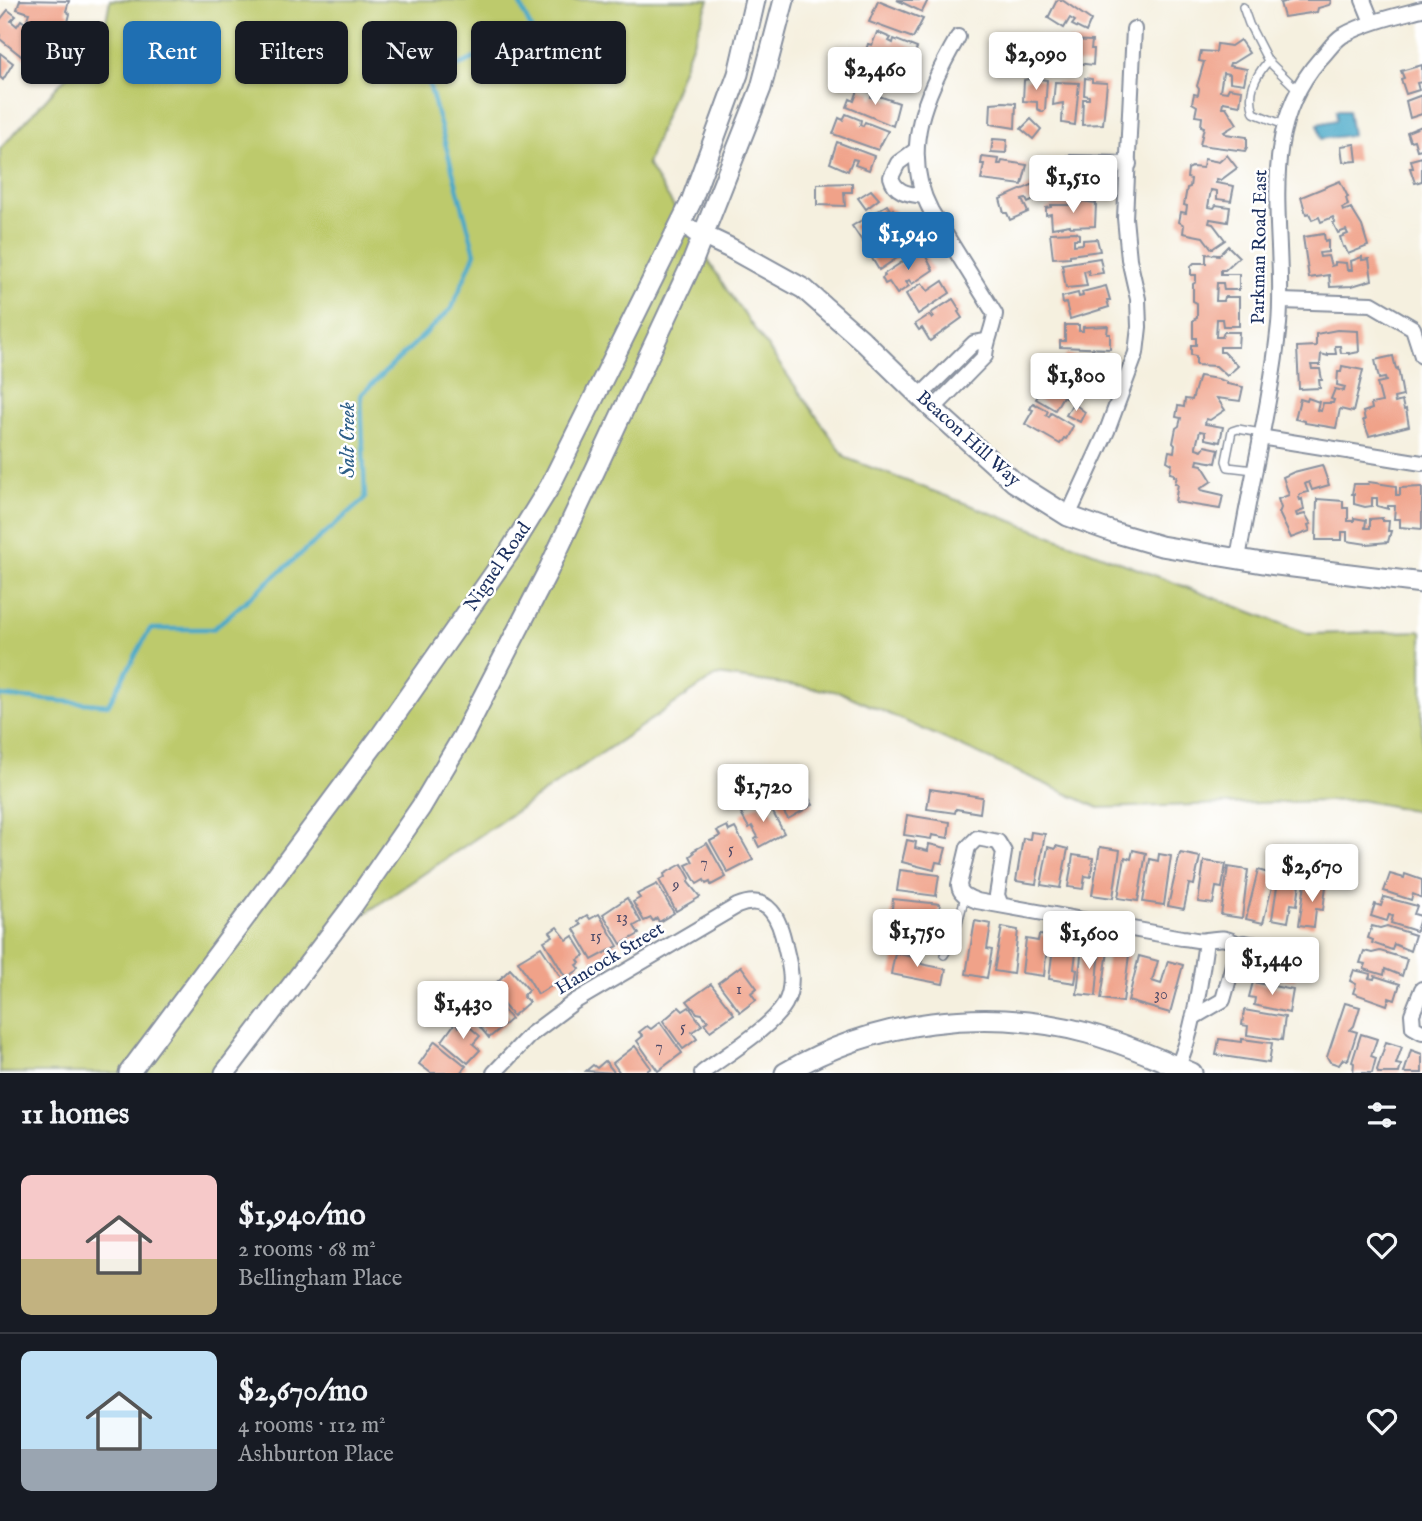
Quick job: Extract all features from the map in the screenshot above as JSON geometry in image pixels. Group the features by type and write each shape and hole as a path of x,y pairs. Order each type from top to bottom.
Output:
{"main road":[{"name":"Niguel Road","path":"129,1073 379,738 508,554 550,486 681,224 738,74 755,0"},
{"name":"Niguel Road","path":"225,1073 351,908 421,807 463,736 548,571 703,236 761,88 784,0"},
{"name":"Beacon Hill Way","path":"681,224 804,289 1014,482 1068,516 1161,546 1422,583"},
{"path":"785,1073 813,1058 875,1035 930,1024 986,1020 1042,1024 1086,1033 1182,1071"}],"street":[{"path":"1363,0 1372,22"},
{"name":"Parkman Road East","path":"1238,559 1275,362 1281,301 1277,213 1282,130 1304,78 1340,38 1372,22 1422,9"},
{"path":"1068,516 1107,431 1136,354 1138,299 1129,259 1125,218 1134,29"},
{"path":"927,403 985,356 986,341 992,330 995,314 923,196 917,176 916,150 924,105 936,74 958,37"},
{"path":"916,150 898,163 891,177 901,191 923,196"},
{"path":"1070,163 1129,164"},
{"path":"1281,301 1372,304 1413,328 1422,356"},
{"path":"1260,435 1422,463"},
{"path":"1001,905 997,895 1004,852 998,842 977,838 968,847 959,885 959,890 965,896 1001,905 1206,941 1225,937 1234,942 1237,951 1223,1000 1194,1017"},
{"name":"Hancock Street","path":"494,1073 530,1035 583,996 737,906 749,902 761,904 776,915 781,926 791,975 787,1000 769,1023 702,1073"},
{"path":"1182,1071 1206,941"},
{"path":"1422,989 1412,1014 1413,1027 1422,1031"}],"lane":[{"path":"1243,7 1268,61 1299,90"},
{"path":"1268,61 1255,77 1250,101 1254,113 1284,125"},
{"path":"1254,470 1228,467 1226,461 1232,431 1238,429 1260,435"},
{"path":"944,955 954,939 965,896"},
{"path":"1234,942 1244,939 1302,948"}],"green space":[{"path":"110,0 709,0 647,164 727,290 846,458 1309,634 1422,631 1422,812 1360,800 1099,808 840,692 717,675 326,940 212,1073 0,1073 0,149 60,84 109,84 109,21 106,21"}],"water":[{"path":"1336,110 1348,110 1352,135 1321,139 1318,124 1337,120"}],"building":[{"path":"20,0 69,1 66,11 70,14 68,21 34,21 27,19 29,13 17,9"},
{"path":"897,0 928,0 922,12"},
{"path":"1057,0 1062,0 1091,20 1086,32 1072,25 1075,21 1070,18 1064,28 1048,18"},
{"path":"1292,0 1331,2 1318,8 1317,12 1284,17 1280,3"},
{"path":"878,1 923,19 913,38 869,22"},
{"path":"8,10 16,16 11,21 17,26 22,21 21,56 0,39 0,20"},
{"path":"877,32 891,38 889,41 893,43 894,39 917,48 914,55 917,57 911,71 866,50 868,44 872,45"},
{"path":"1049,39 1063,40 1063,44 1067,44 1067,40 1092,41 1093,65 1044,59 1044,52 1048,53"},
{"path":"1240,40 1249,53 1229,66 1247,69 1244,84 1230,82 1230,74 1223,73 1220,91 1227,92 1229,88 1242,90 1240,105 1223,102 1222,107 1226,107 1237,124 1224,132 1247,137 1247,147 1245,151 1200,145 1204,127 1201,126 1202,117 1195,116 1197,106 1192,103 1194,94 1198,95 1197,86 1204,62 1199,61 1201,51 1216,52 1217,44 1231,46"},
{"path":"0,53 13,63 3,80 0,77"},
{"path":"873,61 910,76 904,89 887,82 884,90 866,82"},
{"path":"1422,65 1422,82 1417,83 1419,90 1406,94 1401,71"},
{"path":"1085,78 1092,79 1092,82 1107,83 1103,124 1082,125 1083,99 1089,99 1089,96 1084,95"},
{"path":"1024,80 1047,80 1043,112 1037,109 1037,102 1023,101"},
{"path":"1055,82 1079,83 1075,125 1062,123 1063,103 1053,105"},
{"path":"859,88 872,93 871,97 876,95 899,103 893,126 847,107 850,99 854,101"},
{"path":"1422,95 1422,114 1410,118 1406,101"},
{"path":"991,103 1016,103 1015,128 990,124"},
{"path":"846,114 861,120 860,125 863,126 865,122 888,131 878,150 833,134 839,118 843,120"},
{"path":"1031,119 1041,129 1033,139 1021,129"},
{"path":"1422,126 1422,149 1417,150 1414,140 1410,141 1407,132"},
{"path":"993,139 1007,140 1006,153 991,152"},
{"path":"837,142 874,156 869,170 855,165 857,160 853,159 848,171 830,163"},
{"path":"1355,144 1357,161 1343,162 1341,146"},
{"path":"1227,155 1237,168 1221,180 1217,179 1216,183 1234,186 1231,201 1217,199 1217,191 1211,190 1208,207 1230,207 1228,222 1210,219 1209,223 1213,224 1225,240 1212,249 1203,237 1183,233 1184,225 1179,222 1181,212 1186,213 1187,206 1184,205 1191,179 1187,178 1188,169 1203,168 1204,159 1219,162"},
{"path":"982,157 999,159 998,164 1002,161 1027,165 1022,185 981,180 984,164 981,164"},
{"path":"1422,157 1422,181 1415,183 1410,168 1413,168 1411,160"},
{"path":"1340,181 1348,197 1348,205 1342,208 1343,211 1351,208 1362,226 1368,246 1348,254 1340,237 1348,234 1346,230 1338,233 1333,217 1321,222 1319,217 1312,220 1309,213 1306,214 1301,197"},
{"path":"852,183 852,192 844,192 845,206 817,205 817,184"},
{"path":"1034,184 1040,197 1028,203 1026,199 1022,200 1028,212 1010,220 1007,213 1004,213 1000,199"},
{"path":"871,190 879,199 866,209 858,198"},
{"path":"1081,201 1096,203 1095,226 1070,225 1052,228 1051,214 1046,215 1046,208 1051,205 1075,205"},
{"path":"887,205 901,220 879,235 876,231 874,233 877,237 865,245 852,226"},
{"path":"906,224 915,236 903,244 895,232"},
{"path":"1050,233 1079,234 1079,239 1074,239 1074,245 1083,244 1083,240 1097,239 1100,251 1053,258"},
{"path":"1324,234 1325,241 1328,240 1328,252 1319,253 1320,257 1328,256 1331,266 1335,265 1335,262 1346,263 1347,270 1352,270 1351,261 1362,257 1362,260 1369,259 1372,280 1352,286 1330,287 1329,275 1309,278 1303,237"},
{"path":"883,239 892,252 898,248 903,254 879,270 867,250"},
{"path":"1228,246 1239,257 1225,270 1221,270 1221,274 1239,274 1239,290 1224,290 1223,283 1217,283 1216,301 1223,301 1224,297 1239,297 1239,326 1223,326 1222,319 1217,319 1216,337 1222,337 1224,332 1239,332 1238,347 1220,347 1220,352 1224,352 1238,366 1227,376 1216,366 1196,365 1196,356 1191,355 1191,345 1196,345 1196,338 1193,338 1193,320 1197,318 1197,303 1193,301 1196,275 1191,275 1191,266 1194,263 1206,263 1206,254 1219,255"},
{"path":"922,249 933,270 912,284 909,280 906,282 909,286 897,294 889,282 885,284 882,278 884,274"},
{"path":"1100,258 1103,273 1089,275 1088,270 1084,271 1087,286 1066,288 1062,264"},
{"path":"943,281 950,293 918,314 906,294 922,283 928,291"},
{"path":"1106,286 1109,307 1070,319 1062,297 1078,293 1079,297 1083,296 1082,292"},
{"path":"953,299 962,318 930,341 922,328 919,330 915,324 929,315 932,319 934,317 931,313"},
{"path":"1065,325 1079,325 1079,331 1083,331 1083,327 1108,326 1110,349 1060,347 1060,341 1065,341"},
{"path":"1337,330 1358,331 1359,352 1341,353 1340,346 1335,346 1336,354 1321,354 1320,365 1311,365 1312,369 1320,369 1320,388 1299,389 1297,347 1316,346 1316,334"},
{"path":"1066,354 1106,366 1101,379 1083,374 1081,384 1060,378"},
{"path":"1393,356 1403,396 1394,398 1395,403 1402,401 1409,426 1369,436 1363,412 1372,409 1371,404 1382,402 1377,383 1386,381 1385,378 1379,379 1375,360"},
{"path":"1342,366 1363,370 1353,412 1340,409 1336,428 1295,419 1300,399 1307,401 1308,398 1319,402 1317,410 1321,411 1323,403 1333,403 1334,400 1331,399 1335,389 1344,391 1345,387 1337,385 1338,372 1341,372"},
{"path":"1199,376 1243,387 1240,401 1217,398 1225,410 1210,420 1206,419 1205,424 1223,427 1220,442 1205,439 1205,432 1200,431 1196,446 1202,450 1205,446 1219,449 1216,463 1198,460 1197,464 1202,465 1212,481 1200,489 1223,495 1220,509 1175,502 1177,477 1170,473 1172,464 1167,461 1169,451 1174,452 1176,428 1181,418 1176,417 1178,406 1184,407 1185,399 1192,400"},
{"path":"1048,378 1074,392 1069,400 1063,396 1055,410 1036,399"},
{"path":"1033,403 1048,411 1046,415 1049,417 1051,413 1073,426 1060,444 1025,424 1033,410 1030,409"},
{"path":"1073,403 1085,412 1080,422 1066,415"},
{"path":"1322,465 1329,485 1312,490 1309,482 1305,484 1308,492 1300,494 1299,497 1304,510 1296,513 1297,516 1305,514 1311,524 1308,525 1310,531 1291,538 1279,513 1281,508 1278,499 1289,495 1283,477"},
{"path":"1369,482 1396,486 1396,495 1400,495 1400,488 1422,487 1422,529 1400,527 1400,519 1394,519 1395,506 1388,506 1388,509 1377,506 1377,498 1372,498 1372,506 1354,504 1354,484"},
{"path":"1317,499 1343,501 1343,508 1348,508 1348,521 1354,521 1354,518 1366,520 1365,528 1370,528 1370,519 1382,518 1382,521 1389,521 1388,531 1391,531 1388,542 1367,544 1347,541 1347,532 1342,532 1342,540 1316,540"},
{"path":"786,771 789,776 794,773 813,805 788,819 769,787 779,781 776,777"},
{"path":"930,789 982,797 980,813 956,809 955,813 927,809"},
{"path":"759,804 763,811 770,807 784,833 759,847 755,839 758,837 752,826 749,828 741,814"},
{"path":"907,815 950,822 948,838 932,835 931,839 904,835"},
{"path":"727,826 729,831 735,828 753,860 728,873 710,841 720,836 717,831"},
{"path":"1031,832 1045,834 1036,884 1016,881 1023,838 1030,839"},
{"path":"907,840 916,842 915,848 928,851 929,844 946,848 942,863 936,862 934,870 902,862"},
{"path":"707,843 726,877 711,885 704,880 697,884 686,865 693,862 690,856 693,851"},
{"path":"1056,846 1068,849 1060,888 1041,885 1048,847 1055,849"},
{"path":"1100,847 1120,850 1113,898 1092,895"},
{"path":"1133,850 1146,853 1138,901 1118,898 1125,857 1131,859"},
{"path":"1180,853 1200,857 1194,885 1189,884 1184,909 1168,906"},
{"path":"1159,854 1171,856 1164,905 1143,902 1150,859 1158,861"},
{"path":"1073,855 1093,858 1091,877 1085,876 1083,889 1068,887"},
{"path":"1204,861 1226,864 1222,888 1216,887 1213,904 1198,902"},
{"path":"682,864 690,878 688,882 700,897 676,911 659,880"},
{"path":"1228,867 1248,870 1242,918 1221,915"},
{"path":"900,870 939,875 936,896 897,891"},
{"path":"1258,870 1275,875 1263,923 1246,919"},
{"path":"1390,874 1404,878 1405,874 1422,880 1422,898 1413,894 1411,900 1384,891"},
{"path":"1278,880 1300,883 1297,905 1291,904 1288,922 1272,919"},
{"path":"1305,883 1326,886 1323,910 1316,909 1314,927 1299,925"},
{"path":"657,884 674,913 659,922 657,918 644,921 633,902 640,898 637,894"},
{"path":"1384,897 1417,906 1414,914 1421,916 1416,931 1391,923 1393,916 1389,915 1387,921 1371,916 1375,904 1381,906"},
{"path":"627,898 641,922 634,926 639,934 621,944 603,914"},
{"path":"893,899 940,904 938,924 891,919"},
{"path":"599,914 618,946 592,960 574,929 581,925 578,921 587,915 590,919"},
{"path":"975,921 991,924 987,949 992,950 987,978 966,974"},
{"path":"894,923 935,931 931,948 926,947 925,953 889,946"},
{"path":"1372,926 1387,926 1415,935 1410,951 1394,944 1392,950 1372,943 1373,940 1368,938"},
{"path":"557,927 567,940 573,936 585,955 578,960 580,969 566,978 544,941 553,936 550,932"},
{"path":"1002,927 1018,930 1013,974 994,971"},
{"path":"1039,935 1048,936 1044,976 1022,973 1026,939 1038,941"},
{"path":"1054,940 1077,944 1075,983 1049,979"},
{"path":"1082,946 1100,948 1096,996 1077,994"},
{"path":"541,947 562,979 538,994 518,961"},
{"path":"1108,951 1129,955 1123,1002 1101,999"},
{"path":"1364,951 1380,951 1407,959 1402,976 1385,969 1384,975 1364,969 1366,964 1360,963"},
{"path":"895,953 922,959 921,964 946,969 943,984 891,974"},
{"path":"1258,955 1297,959 1295,980 1272,978 1273,971 1256,969"},
{"path":"1139,956 1158,961 1152,981 1161,984 1168,961 1183,965 1170,1013 1128,1001"},
{"path":"741,966 757,988 751,993 756,1000 740,1012 718,983"},
{"path":"510,969 529,990 523,996 529,1002 513,1016 490,989"},
{"path":"1354,970 1371,974 1369,978 1374,979 1375,976 1400,984 1395,1000 1389,998 1387,1005 1353,993 1356,984 1350,981"},
{"path":"1253,982 1293,990 1289,1013 1254,1005 1255,998 1249,997"},
{"path":"711,984 734,1014 710,1031 704,1023 708,1021 687,1001"},
{"path":"487,991 511,1019 489,1038 466,1010 471,1005 468,1001 475,995 479,998"},
{"path":"1345,1003 1360,1007 1350,1030 1357,1032 1348,1060 1343,1059 1339,1065 1330,1062 1327,1057"},
{"path":"679,1007 683,1011 689,1007 702,1025 692,1032 697,1039 683,1049 663,1021"},
{"path":"1244,1010 1285,1017 1282,1040 1247,1035 1248,1026 1242,1025"},
{"path":"463,1021 480,1036 473,1044 480,1050 468,1063 442,1041 455,1023 459,1027"},
{"path":"660,1022 682,1053 658,1071 637,1041 643,1036 639,1032 647,1026 651,1029"},
{"path":"1361,1034 1377,1039 1371,1056 1376,1058 1372,1073 1353,1073 1352,1062"},
{"path":"1219,1039 1272,1043 1269,1063 1216,1055"},
{"path":"435,1041 466,1066 460,1073 431,1073 419,1064"},
{"path":"1386,1042 1402,1047 1396,1064 1401,1065 1399,1073 1378,1073"},
{"path":"635,1046 651,1068 644,1073 620,1073 613,1063"},
{"path":"1411,1050 1422,1054 1422,1073 1404,1073"},
{"path":"605,1061 615,1073 586,1071 593,1065 597,1068"}],"waterway":[{"name":"Salt Creek","path":"0,696 108,705 150,629 213,629 365,499 361,395 452,308 475,253 428,80 532,31 518,0"}]}
